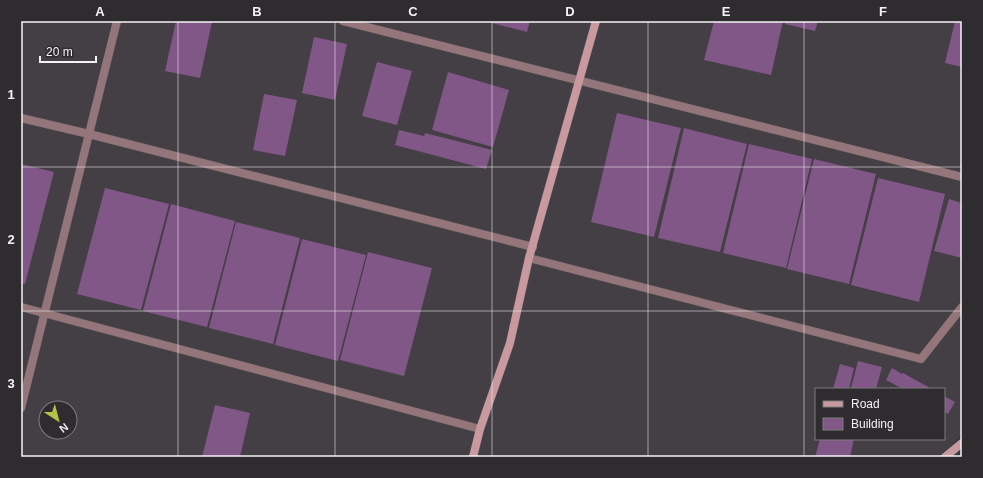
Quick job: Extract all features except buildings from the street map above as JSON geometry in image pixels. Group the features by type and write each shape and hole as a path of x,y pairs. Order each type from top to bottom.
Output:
{"main road":[{"path":"473,457 480,429 510,343 529,258 596,21"},
{"path":"945,457 962,444"}],"street":[{"path":"21,408 117,21"},
{"path":"343,21 962,177"},
{"path":"21,118 533,247"},
{"path":"529,258 921,359 962,307"},
{"path":"21,307 480,429"}],"shaded area":[{"path":"21,21 962,21 962,434 941,457 21,457"}]}
